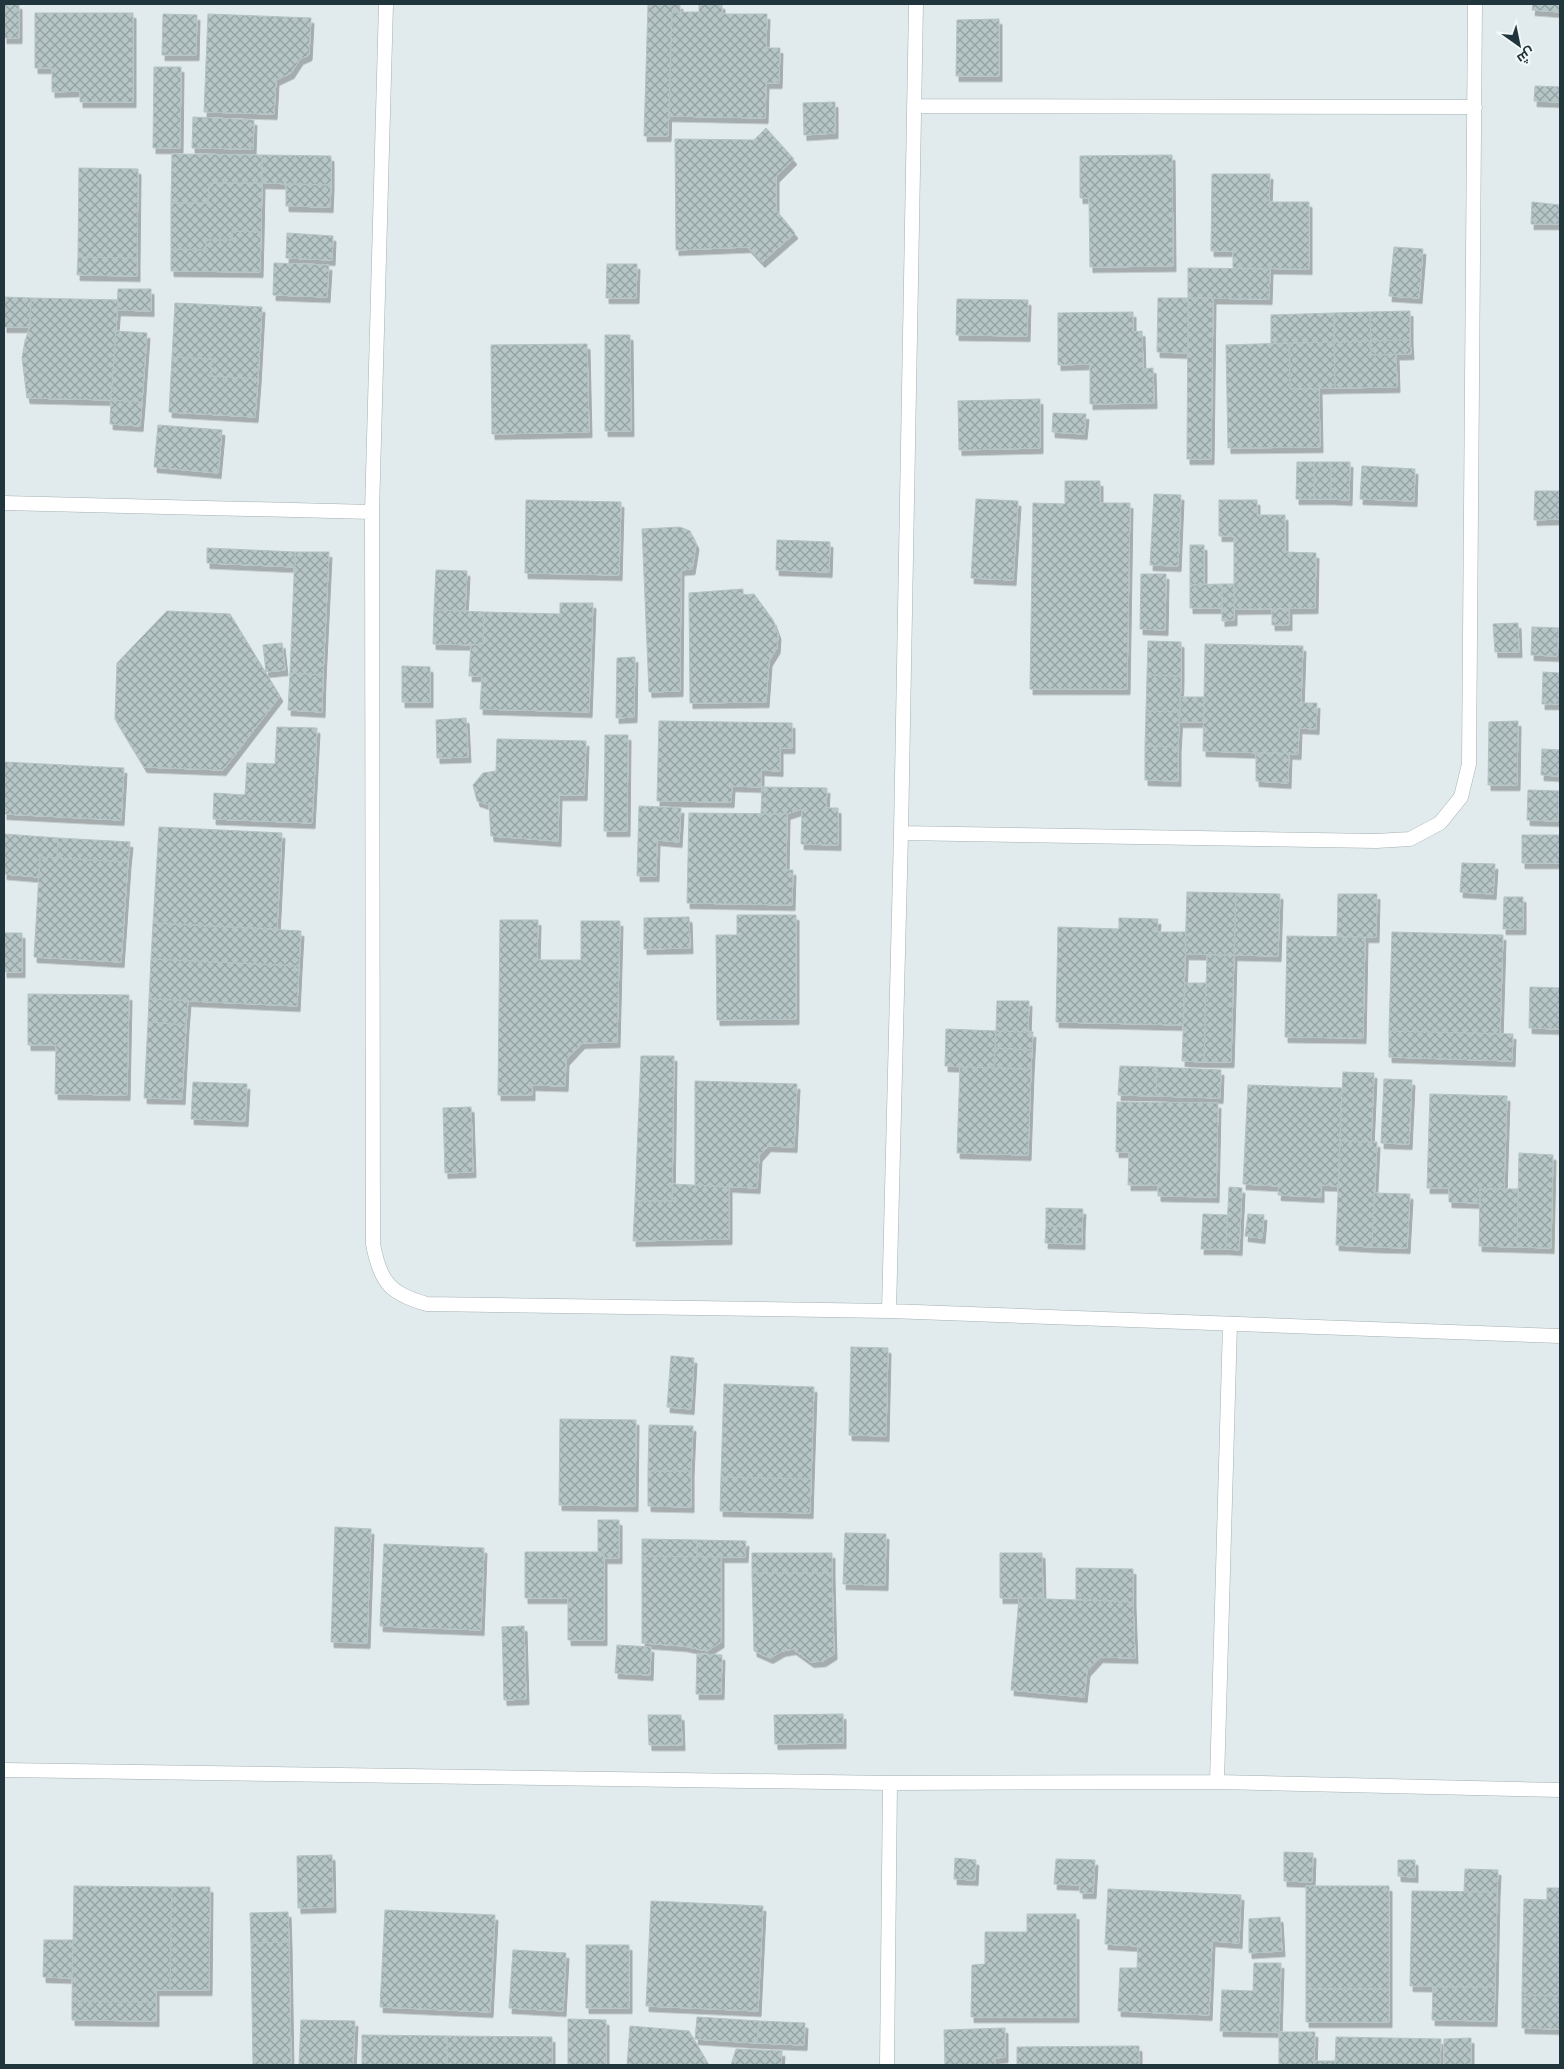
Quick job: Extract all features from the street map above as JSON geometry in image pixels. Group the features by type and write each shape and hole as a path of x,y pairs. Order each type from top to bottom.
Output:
{"street":[{"path":"386,4 372,512 373,1244 377,1266 388,1284 405,1298 427,1304 889,1311 1560,1336"},
{"path":"889,1311 901,833 916,4"},
{"path":"901,833 1376,841 1410,839 1440,823 1461,797 1469,764 1475,4"},
{"path":"914,106 1475,107"},
{"path":"4,502 372,512"},
{"path":"1217,1782 1230,1324"},
{"path":"4,1770 890,1783 1217,1782 1560,1790"},
{"path":"886,2065 890,1783"}],"building":[{"path":"4,4 19,4 19,38 4,38"},
{"path":"648,4 680,4 680,12 672,12 668,136 644,136"},
{"path":"699,4 722,4 722,14 767,14 766,48 780,48 779,83 766,83 765,118 669,116 672,12 699,12"},
{"path":"1533,4 1560,4 1560,12 1532,10"},
{"path":"35,13 133,13 133,102 80,102 80,91 52,92 52,68 35,68"},
{"path":"163,14 197,15 196,55 162,55"},
{"path":"208,14 311,18 309,55 300,59 291,73 276,80 274,114 204,112"},
{"path":"999,19 999,76 956,76 957,20"},
{"path":"154,67 181,67 180,148 153,148"},
{"path":"1535,86 1560,87 1560,102 1534,101"},
{"path":"835,102 835,133 804,135 803,103"},
{"path":"193,117 254,120 253,149 192,148"},
{"path":"766,128 794,159 776,177 776,210 795,233 762,262 748,247 676,250 675,139 754,140"},
{"path":"172,154 262,155 262,183 209,183 208,203 171,203"},
{"path":"262,155 331,156 331,185 262,183"},
{"path":"1172,155 1173,266 1090,267 1089,198 1080,198 1080,156"},
{"path":"79,168 138,169 137,258 78,257"},
{"path":"1212,174 1270,174 1269,202 1309,202 1309,269 1233,268 1233,251 1211,251"},
{"path":"209,183 262,183 261,232 232,231 232,240 206,240 206,250 171,249 171,203 208,203"},
{"path":"286,184 331,185 330,207 286,206"},
{"path":"1532,202 1560,205 1560,224 1531,224"},
{"path":"232,231 261,232 260,272 171,271 171,249 206,250 206,240 232,240"},
{"path":"287,233 333,236 332,260 286,258"},
{"path":"1394,247 1423,249 1419,298 1389,296"},
{"path":"78,257 137,258 137,276 77,275"},
{"path":"274,263 329,265 327,297 273,295"},
{"path":"607,264 637,264 636,298 606,298"},
{"path":"1188,268 1270,269 1269,299 1188,298"},
{"path":"118,289 151,289 151,311 117,310"},
{"path":"4,297 31,298 30,327 4,327"},
{"path":"31,298 118,300 111,400 27,398 22,358 30,327"},
{"path":"1158,298 1188,298 1188,353 1157,352"},
{"path":"1188,298 1213,298 1211,459 1187,459"},
{"path":"957,299 1028,300 1027,336 956,335"},
{"path":"175,303 262,307 258,379 211,376 212,359 172,357"},
{"path":"1410,311 1410,340 1371,341 1370,312"},
{"path":"1133,312 1133,332 1142,331 1143,369 1153,368 1154,403 1090,404 1090,364 1058,365 1058,313"},
{"path":"1370,312 1371,341 1334,342 1334,313"},
{"path":"1334,313 1334,342 1271,344 1271,315"},
{"path":"116,331 147,333 142,402 111,400"},
{"path":"605,335 630,335 631,431 605,431"},
{"path":"1410,340 1411,354 1371,355 1371,341"},
{"path":"1371,341 1371,355 1396,354 1397,387 1335,388 1334,342"},
{"path":"1334,342 1335,388 1290,389 1289,343"},
{"path":"1289,343 1290,389 1319,389 1320,447 1228,448 1226,345"},
{"path":"587,344 589,432 492,434 491,345"},
{"path":"172,357 212,359 211,376 258,379 255,417 169,412"},
{"path":"1040,399 1040,448 959,450 958,401"},
{"path":"111,400 142,402 140,426 110,424"},
{"path":"1053,413 1086,414 1084,434 1052,432"},
{"path":"158,425 222,430 218,473 154,467"},
{"path":"1297,462 1314,462 1314,499 1296,499"},
{"path":"1314,462 1331,462 1331,499 1314,499"},
{"path":"1331,462 1350,462 1349,500 1331,499"},
{"path":"1362,466 1415,469 1414,501 1360,499"},
{"path":"1065,481 1100,481 1100,503 1130,503 1127,689 1030,689 1033,503 1065,504"},
{"path":"1535,491 1560,491 1560,519 1534,520"},
{"path":"1154,494 1181,495 1178,566 1150,565"},
{"path":"976,499 1018,501 1013,580 971,578"},
{"path":"526,500 621,502 619,575 525,573"},
{"path":"1219,500 1257,500 1257,515 1285,515 1285,552 1316,553 1315,608 1234,609 1234,536 1219,536"},
{"path":"680,527 690,531 696,544 692,569 681,570 680,691 649,692 642,529"},
{"path":"777,540 830,542 829,572 776,570"},
{"path":"1190,545 1204,545 1204,585 1190,585"},
{"path":"207,548 295,552 295,567 207,563"},
{"path":"295,552 329,552 323,675 290,673"},
{"path":"436,570 467,571 465,611 434,610"},
{"path":"1141,574 1166,574 1165,630 1140,629"},
{"path":"1222,584 1222,608 1190,608 1190,585"},
{"path":"1222,584 1234,584 1234,620 1222,621"},
{"path":"743,589 743,595 754,594 773,620 778,634 777,648 769,661 766,702 690,703 689,593"},
{"path":"560,603 593,603 589,712 480,709 482,676 469,676 471,644 483,645 484,612 560,614"},
{"path":"1272,609 1289,609 1289,625 1272,625"},
{"path":"434,610 484,612 483,645 433,644"},
{"path":"167,611 230,614 280,696 223,770 144,767 115,719 117,663"},
{"path":"1518,623 1519,652 1495,652 1493,624"},
{"path":"1532,627 1559,628 1557,656 1531,655"},
{"path":"1148,641 1181,642 1181,676 1147,675"},
{"path":"282,643 285,670 266,672 263,645"},
{"path":"1205,644 1303,646 1301,703 1317,703 1316,729 1299,728 1298,754 1203,751"},
{"path":"635,657 634,717 616,718 617,658"},
{"path":"402,666 430,667 430,702 402,702"},
{"path":"1543,672 1560,673 1560,704 1542,704"},
{"path":"290,673 323,675 322,712 288,710"},
{"path":"1147,675 1181,676 1180,712 1146,711"},
{"path":"1180,697 1204,697 1203,722 1179,722"},
{"path":"1146,711 1180,712 1178,747 1145,746"},
{"path":"466,718 468,757 437,758 436,720"},
{"path":"659,721 792,723 792,748 780,748 780,771 761,770 761,787 732,786 731,802 657,801"},
{"path":"1518,721 1517,785 1488,785 1489,722"},
{"path":"277,727 317,728 312,823 213,819 214,793 245,795 247,763 275,764"},
{"path":"605,735 628,735 627,831 604,831"},
{"path":"497,739 586,741 584,795 559,795 558,841 491,836 489,805 477,801 473,785 483,773 496,771"},
{"path":"1145,746 1178,747 1178,781 1145,780"},
{"path":"1542,749 1560,750 1559,776 1541,775"},
{"path":"1256,753 1289,753 1288,783 1256,781"},
{"path":"4,762 124,768 121,820 4,814"},
{"path":"762,787 827,788 826,808 838,808 838,845 801,844 802,809 787,814 761,814"},
{"path":"1528,790 1559,791 1558,821 1527,820"},
{"path":"639,806 681,808 679,842 657,840 656,876 637,876"},
{"path":"689,813 787,814 786,870 793,870 792,905 687,903"},
{"path":"159,827 282,833 277,929 153,923"},
{"path":"4,834 58,838 57,858 40,857 39,877 4,874"},
{"path":"1522,835 1560,835 1560,863 1522,863"},
{"path":"58,838 130,842 128,862 57,858"},
{"path":"40,857 128,862 121,962 34,957"},
{"path":"1462,863 1495,864 1493,894 1460,892"},
{"path":"1187,892 1236,893 1234,955 1185,954"},
{"path":"1236,893 1280,894 1278,956 1234,955"},
{"path":"1338,894 1377,894 1376,937 1337,937"},
{"path":"1504,897 1523,897 1523,929 1503,929"},
{"path":"737,915 796,915 796,1019 717,1020 716,935 737,935"},
{"path":"689,917 690,948 644,949 644,918"},
{"path":"1119,918 1158,919 1157,932 1186,932 1183,1025 1056,1022 1058,927 1119,929"},
{"path":"500,920 538,920 537,960 581,960 581,921 620,921 617,1042 582,1043 566,1060 565,1086 532,1085 532,1095 498,1095"},
{"path":"153,923 301,931 299,966 151,959"},
{"path":"1392,932 1503,935 1500,1034 1389,1031"},
{"path":"4,933 22,933 22,972 4,972"},
{"path":"1287,936 1365,937 1363,1038 1285,1037"},
{"path":"1207,955 1234,955 1231,1062 1204,1062"},
{"path":"151,959 299,966 297,1006 149,999"},
{"path":"1185,983 1206,983 1204,1062 1182,1061"},
{"path":"1530,987 1560,988 1560,1029 1529,1028"},
{"path":"28,994 129,995 127,1095 55,1094 56,1045 28,1045"},
{"path":"149,999 188,1000 186,1025 148,1022"},
{"path":"997,1001 1029,1001 1028,1032 996,1031"},
{"path":"148,1022 186,1025 182,1099 144,1098"},
{"path":"946,1029 996,1031 994,1068 945,1066"},
{"path":"996,1031 1033,1032 1032,1050 995,1048"},
{"path":"1389,1031 1513,1034 1512,1061 1389,1057"},
{"path":"995,1048 1032,1050 1031,1069 994,1068"},
{"path":"641,1056 674,1056 672,1201 635,1201"},
{"path":"1120,1066 1157,1067 1156,1096 1118,1095"},
{"path":"960,1067 1031,1069 1028,1155 957,1153"},
{"path":"1157,1067 1221,1070 1220,1098 1156,1096"},
{"path":"1343,1072 1374,1073 1371,1142 1340,1141"},
{"path":"1384,1079 1412,1080 1409,1144 1381,1143"},
{"path":"695,1081 797,1084 794,1147 768,1146 759,1156 757,1188 695,1185"},
{"path":"193,1082 247,1084 245,1121 191,1119"},
{"path":"1248,1085 1342,1088 1338,1186 1321,1185 1321,1197 1278,1195 1279,1186 1243,1184"},
{"path":"1430,1094 1507,1096 1504,1189 1480,1189 1480,1203 1449,1202 1449,1188 1427,1188"},
{"path":"1117,1102 1218,1103 1216,1197 1158,1196 1158,1185 1128,1185 1129,1152 1116,1152"},
{"path":"471,1107 473,1172 445,1173 443,1108"},
{"path":"1340,1141 1377,1142 1372,1247 1336,1245"},
{"path":"1519,1153 1553,1155 1551,1248 1517,1247"},
{"path":"673,1184 729,1187 729,1239 633,1241 635,1201 672,1201"},
{"path":"1229,1187 1242,1188 1239,1250 1226,1249"},
{"path":"1480,1189 1518,1189 1517,1247 1479,1246"},
{"path":"1374,1193 1410,1194 1407,1248 1372,1247"},
{"path":"1046,1208 1083,1209 1082,1227 1046,1226"},
{"path":"1203,1214 1227,1215 1226,1249 1201,1249"},
{"path":"1248,1214 1264,1215 1262,1238 1245,1236"},
{"path":"1046,1226 1082,1227 1082,1244 1045,1243"},
{"path":"851,1347 888,1348 886,1436 849,1435"},
{"path":"671,1356 694,1358 691,1409 667,1407"},
{"path":"724,1384 814,1387 811,1479 721,1477"},
{"path":"560,1419 636,1420 635,1506 559,1505"},
{"path":"649,1425 693,1426 691,1471 648,1471"},
{"path":"648,1471 691,1471 691,1507 648,1506"},
{"path":"721,1477 811,1479 810,1513 720,1511"},
{"path":"598,1520 619,1520 619,1558 604,1558 604,1552 598,1552"},
{"path":"335,1527 371,1529 367,1643 331,1642"},
{"path":"845,1533 886,1534 885,1585 843,1584"},
{"path":"642,1539 697,1540 697,1557 642,1556"},
{"path":"697,1540 746,1541 745,1557 697,1557"},
{"path":"384,1544 484,1548 481,1630 380,1626"},
{"path":"525,1552 604,1552 604,1640 568,1640 568,1598 525,1598"},
{"path":"752,1553 832,1553 832,1573 752,1573"},
{"path":"1000,1553 1042,1553 1043,1598 1000,1598"},
{"path":"642,1556 721,1557 721,1642 707,1651 684,1646 642,1643"},
{"path":"1076,1568 1133,1569 1133,1602 1076,1599"},
{"path":"752,1573 832,1573 834,1654 823,1661 811,1662 793,1649 782,1651 770,1658 754,1651"},
{"path":"1019,1598 1133,1602 1135,1658 1100,1657 1087,1671 1084,1697 1011,1690"},
{"path":"524,1626 526,1699 504,1700 502,1627"},
{"path":"617,1645 651,1647 650,1675 615,1673"},
{"path":"697,1654 722,1655 721,1694 696,1694"},
{"path":"843,1714 843,1743 775,1744 774,1715"},
{"path":"648,1715 681,1715 682,1745 649,1745"},
{"path":"1284,1852 1313,1853 1312,1882 1284,1881"},
{"path":"332,1855 333,1907 298,1908 297,1856"},
{"path":"955,1858 976,1860 975,1880 954,1879"},
{"path":"1056,1859 1095,1860 1093,1893 1080,1893 1080,1885 1054,1884"},
{"path":"1398,1860 1415,1860 1415,1877 1398,1876"},
{"path":"1465,1869 1498,1870 1497,1892 1464,1892"},
{"path":"74,1886 172,1887 170,1990 156,1990 156,2002 72,2001"},
{"path":"1306,1886 1389,1886 1389,1989 1306,1989"},
{"path":"172,1887 210,1887 209,1990 170,1990"},
{"path":"1547,1888 1560,1888 1560,1996 1522,1995 1524,1899 1547,1900"},
{"path":"1108,1889 1241,1895 1239,1943 1212,1941 1209,2015 1118,2011 1120,1968 1137,1968 1138,1946 1105,1944"},
{"path":"1412,1891 1497,1892 1495,1987 1410,1986"},
{"path":"651,1901 763,1906 758,2011 646,2006"},
{"path":"385,1910 495,1915 490,2012 380,2007"},
{"path":"288,1912 289,1942 251,1943 250,1913"},
{"path":"1027,1914 1076,1914 1076,2017 971,2017 972,1965 985,1964 985,1932 1027,1932"},
{"path":"1280,1917 1282,1951 1249,1953 1249,1919"},
{"path":"44,1940 73,1940 72,1978 43,1977"},
{"path":"289,1942 291,2065 253,2065 251,1943"},
{"path":"586,1945 629,1945 629,2008 586,2008"},
{"path":"513,1950 566,1953 563,2011 509,2008"},
{"path":"1254,1963 1281,1963 1279,2032 1220,2031 1222,1990 1253,1991"},
{"path":"1433,1987 1495,1987 1494,2021 1432,2020"},
{"path":"1306,1989 1389,1989 1389,2022 1306,2022"},
{"path":"1522,1995 1560,1996 1560,2029 1522,2028"},
{"path":"72,2001 156,2002 156,2021 72,2020"},
{"path":"697,2017 759,2021 757,2043 695,2039"},
{"path":"568,2019 606,2020 606,2065 568,2065"},
{"path":"301,2020 355,2021 353,2065 299,2065"},
{"path":"759,2021 805,2023 804,2045 757,2043"},
{"path":"630,2026 689,2031 709,2065 627,2065"},
{"path":"1005,2028 1005,2057 995,2058 995,2065 945,2065 944,2030"},
{"path":"1279,2032 1315,2032 1314,2065 1279,2065"},
{"path":"362,2035 447,2036 447,2065 362,2065"},
{"path":"447,2036 552,2037 552,2065 447,2065"},
{"path":"1336,2037 1441,2039 1440,2065 1335,2065"},
{"path":"1471,2038 1471,2064 1444,2065 1444,2039"},
{"path":"1139,2046 1139,2065 1017,2065 1017,2047"},
{"path":"736,2049 782,2051 781,2065 731,2065"},
{"path":"1314,2061 1335,2061 1335,2065 1314,2065"}]}
